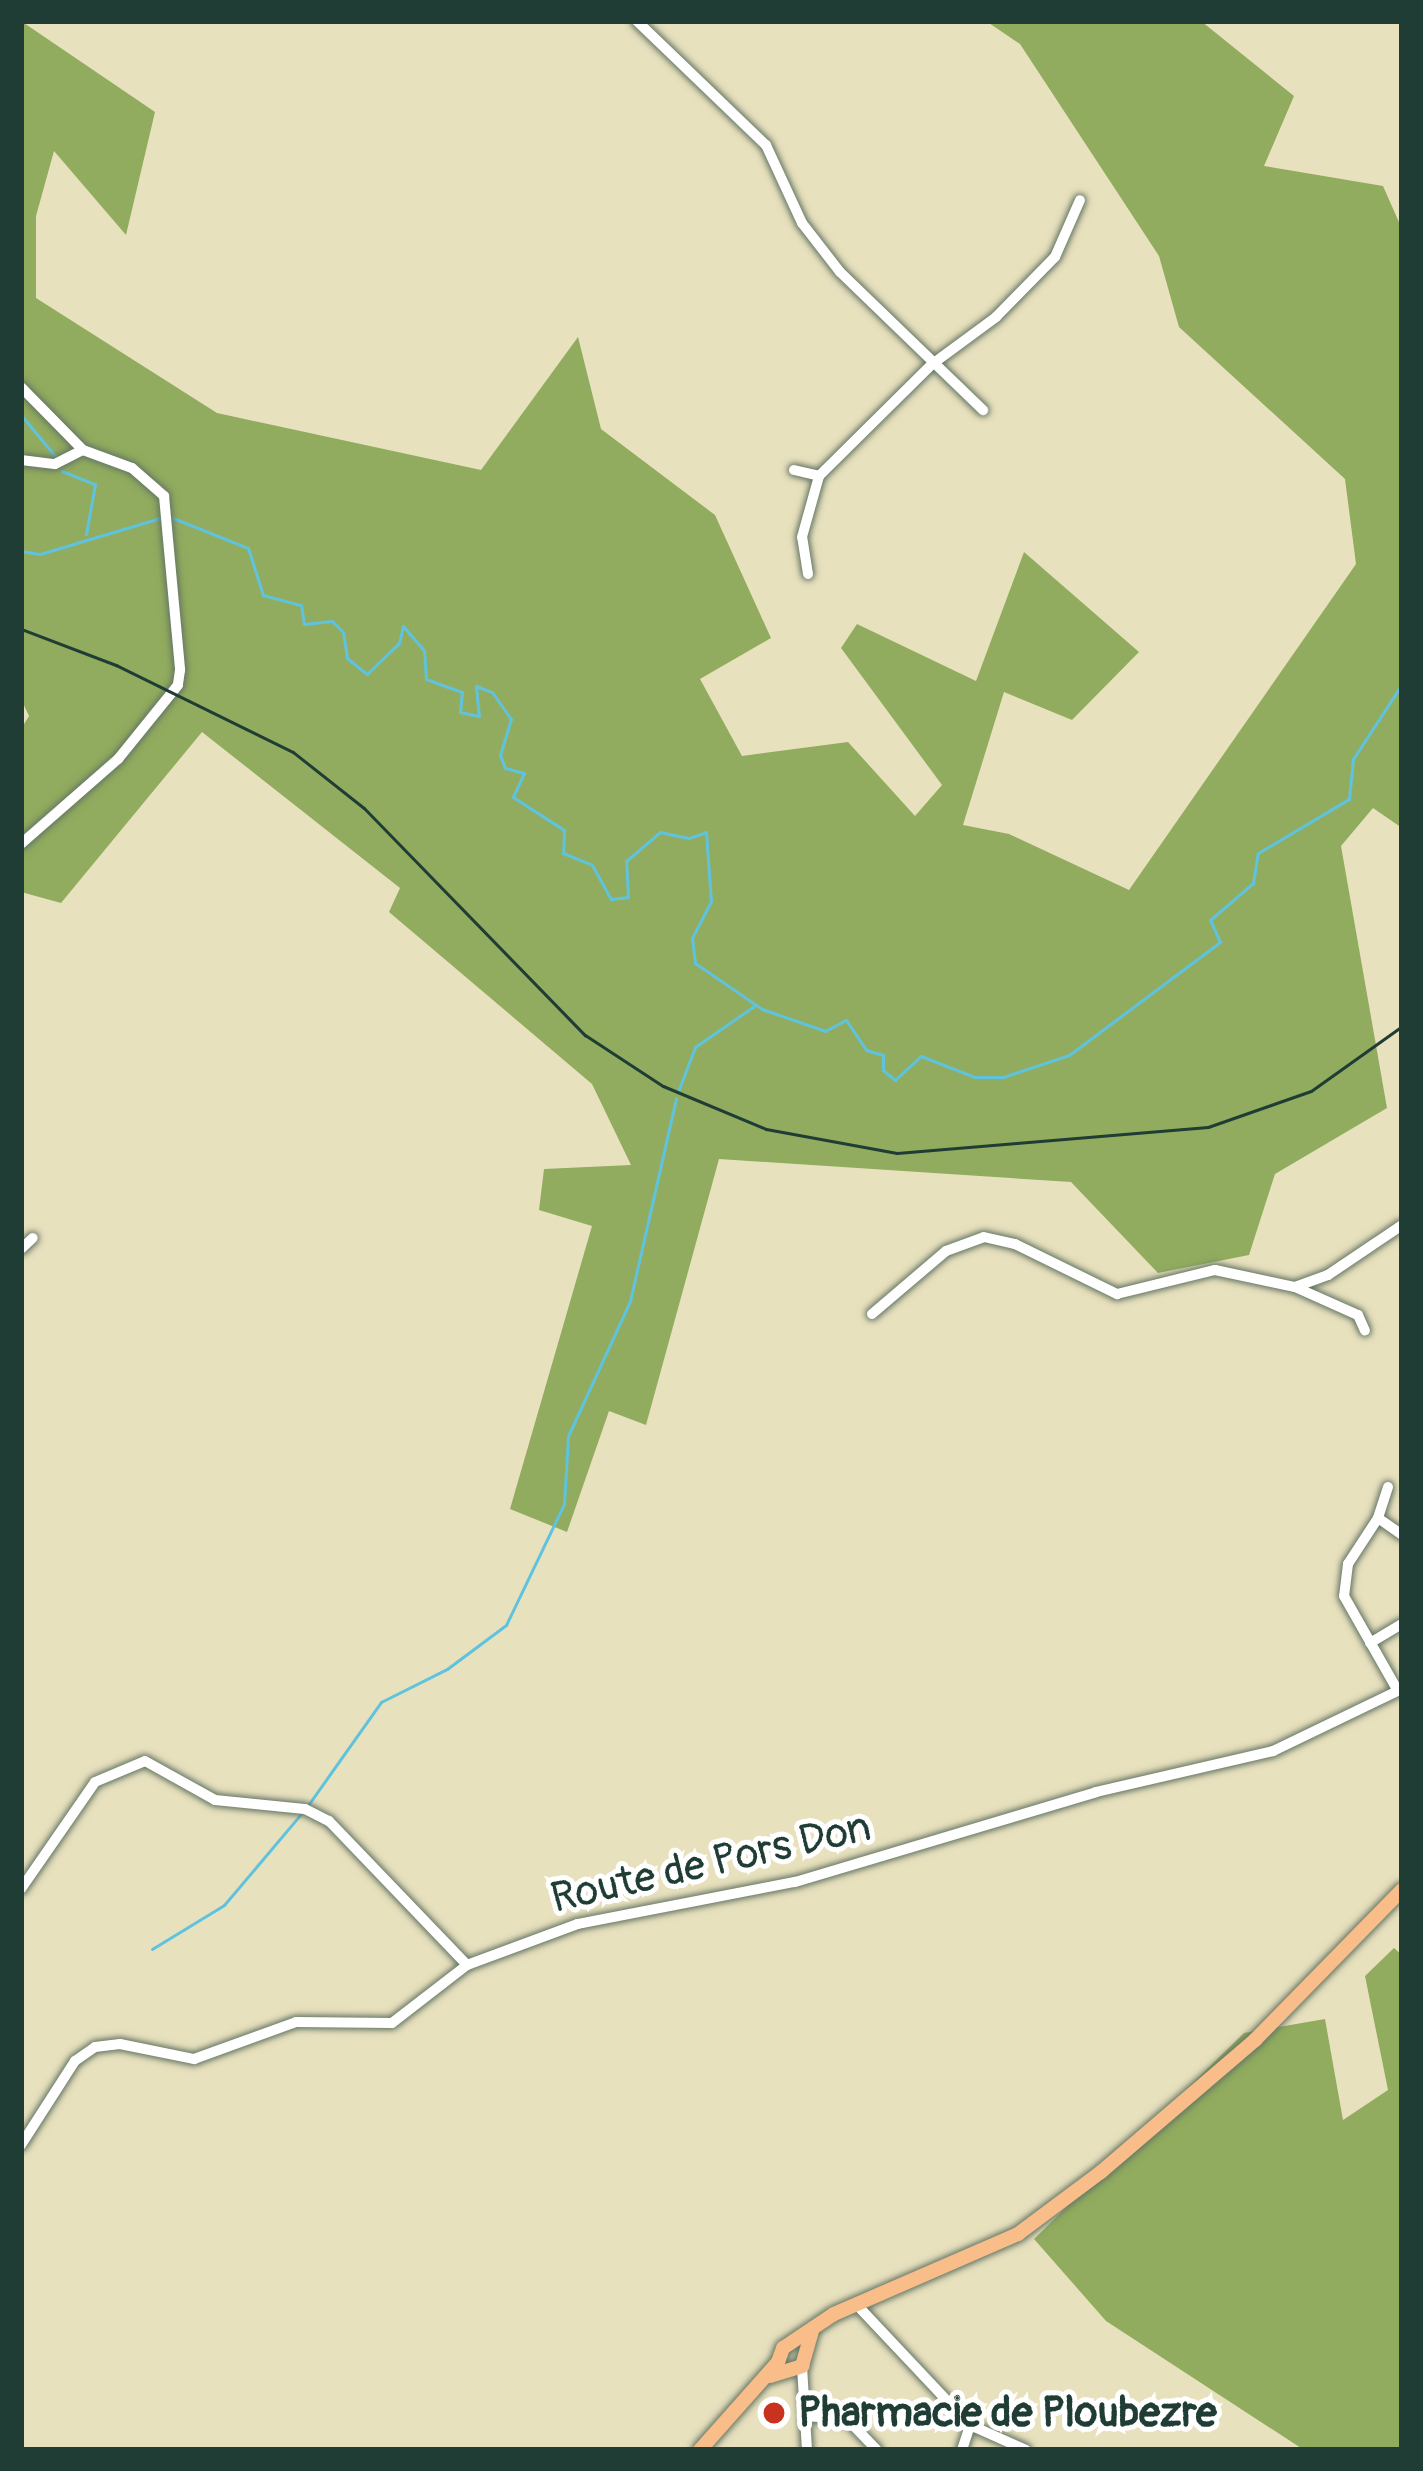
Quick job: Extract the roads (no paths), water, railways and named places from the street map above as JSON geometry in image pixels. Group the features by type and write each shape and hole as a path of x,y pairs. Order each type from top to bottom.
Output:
{"main road":[{"path":"700,2450 751,2389 792,2361 814,2326 1018,2234 1146,2134 1357,1941 1402,1890"}],"street":[{"path":"634,23 755,132 816,242 931,365 982,410"},
{"path":"808,574 802,537 820,476 931,365 996,317 1055,257 1080,200"},
{"path":"21,387 83,450 132,468 156,487 169,512 178,685 118,759 21,844"},
{"path":"21,460 55,464 83,450"},
{"path":"794,470 820,476"},
{"path":"1294,1287 1328,1276 1402,1225"},
{"path":"21,1249 33,1238"},
{"path":"872,1314 946,1251 984,1238 1015,1244 1117,1294 1215,1270 1294,1287 1358,1315 1365,1331"},
{"path":"1388,1487 1378,1518 1344,1580 1350,1611 1400,1690"},
{"path":"1378,1518 1402,1535"},
{"path":"1370,1643 1402,1624"},
{"name":"Route de Pors Don","path":"21,2145 88,2050 120,2044 194,2059 296,2022 392,2023 466,1965 623,1911 795,1882 1096,1792 1273,1751 1400,1690"},
{"path":"21,1888 95,1782 125,1764 154,1763 215,1800 313,1811 356,1843 466,1965"},
{"path":"856,2304 970,2425 1026,2450"},
{"path":"792,2361 807,2394 808,2450"},
{"path":"808,2416 848,2420 877,2450"},
{"path":"962,2450 970,2425"}],"waterway":[{"path":"21,415 55,456"},
{"path":"62,471 95,484 86,534"},
{"path":"21,551 40,554 163,517"},
{"path":"173,518 248,548 263,595 301,605 304,624 332,621 343,632 347,658 367,674 399,643 403,626 424,650 426,679 462,692 460,712 479,716 476,686 492,692 511,719 500,755 505,768 524,773 513,797 564,830 563,853 592,865 611,899 628,897 626,861 660,832 689,838 706,832 711,901 692,938 695,963 762,1009 825,1031 846,1020 866,1050 883,1055 883,1070 895,1080 921,1056 975,1077 1003,1077 1069,1055 1220,942 1210,920 1253,883 1258,853 1349,799 1353,759 1402,684"},
{"path":"679,1089 695,1047 754,1006"},
{"path":"306,1808 381,1702 447,1669 506,1625 564,1504 568,1436 630,1301 676,1098"},
{"path":"152,1949 224,1905 300,1815"}],"railway":[{"path":"21,629 116,665 293,752 364,808 585,1035 663,1086 766,1129 897,1153 1208,1127 1311,1091 1402,1026"}],"place":[{"name":"Pharmacie de Ploubezre","path":"774,2413"}]}
